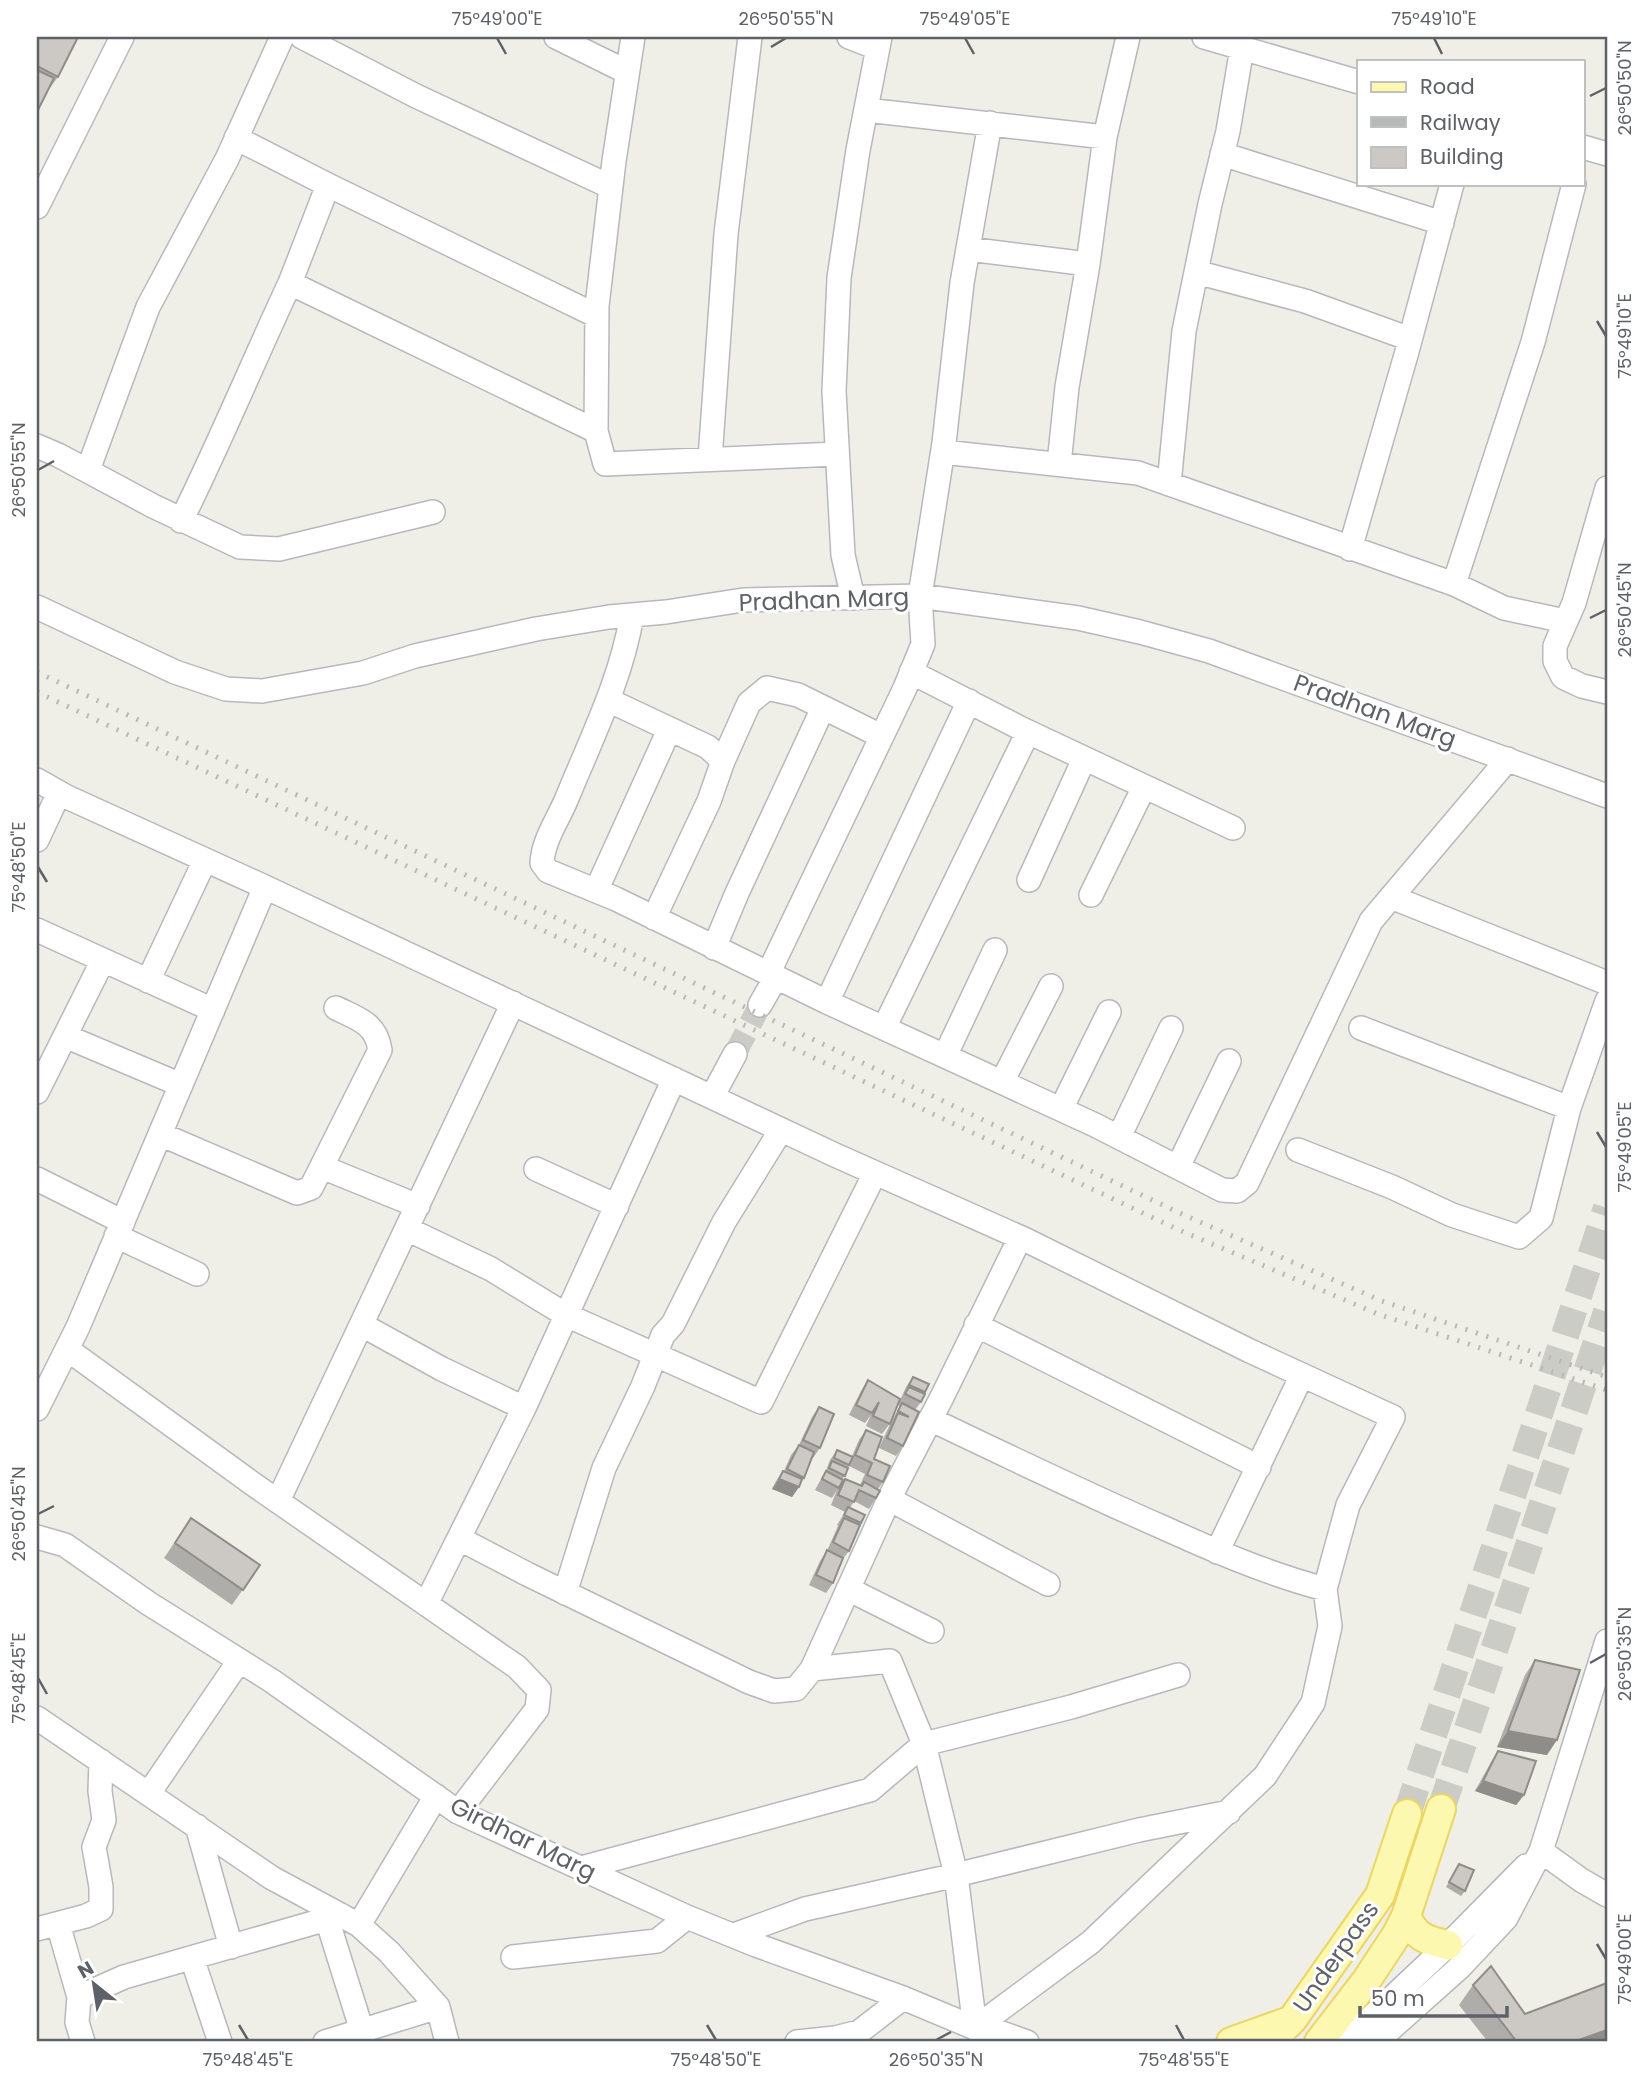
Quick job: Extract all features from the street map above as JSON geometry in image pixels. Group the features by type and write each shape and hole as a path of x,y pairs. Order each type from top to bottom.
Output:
{"main road":[{"name":"Underpass","path":"1319,2042 1366,1981 1406,1916 1441,1809"},
{"name":"Underpass","path":"1269,2042 1292,2020 1380,1895 1407,1814"},
{"path":"1406,1916 1411,1928 1419,1936 1448,1945"},
{"path":"1231,2042 1292,2020"}],"street":[{"path":"37,207 122,37"},
{"path":"88,470 148,307 236,138 282,37"},
{"path":"302,37 416,96 611,187"},
{"path":"556,37 627,72"},
{"path":"633,37 611,187 597,316 596,431 605,464 837,454"},
{"path":"710,459 726,233 750,37"},
{"path":"849,37 878,42 839,278 834,391 843,555 853,598"},
{"path":"1059,464 1067,387 1088,264 1105,137 1128,37"},
{"path":"1205,37 1357,81"},
{"path":"1169,484 1184,331 1242,48"},
{"path":"866,110 1105,137"},
{"path":"760,1005 923,644 920,596 943,452 961,284 990,123"},
{"path":"236,138 597,316"},
{"path":"1584,149 1607,154"},
{"path":"1222,154 1442,223"},
{"path":"181,521 239,400 290,283 328,185"},
{"path":"1350,549 1451,186"},
{"path":"1454,584 1533,342 1573,186"},
{"path":"968,249 1088,264"},
{"path":"1196,272 1305,301 1410,339"},
{"path":"290,283 596,431"},
{"path":"37,446 88,470 181,521 240,548 279,549 317,542 433,512"},
{"path":"943,452 1138,473 1454,584 1504,608 1565,621"},
{"path":"1607,488 1574,603 1555,646 1555,661 1563,677 1582,686 1607,692"},
{"name":"Pradhan Marg","path":"37,607 175,672 226,688 262,691 363,673 415,656 536,629 632,615 743,600 920,596 1078,618 1209,651 1607,796"},
{"path":"632,615 618,679 542,850 542,863 548,870 1061,1109 1222,1190 1237,1192 1247,1183 1371,921 1508,759"},
{"path":"911,672 1028,732 1233,828"},
{"path":"654,918 709,801 723,761 750,702 767,688 798,695 881,736"},
{"path":"608,700 708,747 723,761"},
{"path":"827,1002 969,701"},
{"path":"714,948 823,708"},
{"path":"596,891 669,730"},
{"path":"884,1028 1028,732"},
{"path":"1028,880 1084,759"},
{"path":"37,780 59,793 781,1130 1020,1238 1393,1417 1348,1505 1325,1589 1330,1626 1313,1703 1265,1776 1091,1942 982,2035"},
{"path":"1091,895 1144,787"},
{"path":"37,840 59,793"},
{"path":"148,981 205,860"},
{"path":"37,1409 67,1349 120,1229 265,887"},
{"path":"1391,898 1607,983"},
{"path":"37,930 212,1010"},
{"path":"945,1056 995,950"},
{"path":"37,1093 103,960"},
{"path":"1002,1082 1051,986"},
{"path":"1298,1150 1392,1187 1452,1215 1519,1237 1541,1218 1569,1108 1607,1001"},
{"path":"278,1501 513,1003"},
{"path":"160,1134 297,1193 311,1188 380,1050 378,1036 364,1022 336,1007"},
{"path":"1061,1109 1109,1012"},
{"path":"1119,1137 1171,1028"},
{"path":"1361,1028 1569,1108"},
{"path":"65,1036 181,1085"},
{"path":"712,1097 735,1054"},
{"path":"1178,1167 1229,1061"},
{"path":"426,1604 524,1408 674,1079"},
{"path":"565,1593 604,1468 663,1335 673,1324 724,1222 781,1130"},
{"path":"322,1167 418,1206"},
{"path":"536,1169 617,1206"},
{"path":"407,1230 491,1269 566,1315 761,1402 875,1173"},
{"path":"37,1179 197,1274"},
{"path":"460,1539 749,1682 774,1690 796,1689 812,1669 889,1499 1020,1238"},
{"path":"362,1325 442,1369 524,1408"},
{"path":"976,1325 1259,1467"},
{"path":"67,1349 278,1501 517,1667 539,1690 537,1709 458,1812"},
{"path":"1217,1552 1302,1375"},
{"path":"930,1419 1093,1497 1217,1552 1289,1579 1325,1589"},
{"path":"889,1499 1048,1584"},
{"name":"Girdhar Marg","path":"37,1536 65,1545 458,1812 687,1917 903,1998 982,2035 996,2031 1027,2042"},
{"path":"848,1589 932,1631"},
{"path":"1376,2042 1459,1968 1506,1918 1541,1851 1607,1641"},
{"path":"149,1793 239,1661"},
{"path":"812,1669 890,1661 924,1744 956,1875 982,2035"},
{"path":"581,1868 725,1830 791,1809 870,1790 924,1744 1071,1707 1178,1675"},
{"path":"41,1729 101,1761 272,1878 389,1951 438,2007 447,2042"},
{"path":"83,2042 77,2022 79,1997 47,1926 101,1909 101,1887 94,1847 104,1820 100,1791 101,1761"},
{"path":"79,1997 124,1977 342,1920 436,1797"},
{"path":"734,1935 805,1909 1139,1830 1229,1812"},
{"path":"197,1826 231,1947"},
{"path":"1541,1851 1607,1895"},
{"path":"1345,2042 1448,1945 1541,1851"},
{"path":"513,1958 657,1941 687,1917"},
{"path":"342,1920 362,2031"},
{"path":"192,1958 220,2042"},
{"path":"797,2042 835,2038 859,2032 903,1998"},
{"path":"325,2042 438,2007"}],"building":[{"path":"37,37 78,37 58,77 37,66"},
{"path":"37,70 54,78 37,112"},
{"path":"913,1377 929,1384 925,1392 909,1385"},
{"path":"868,1380 900,1399 890,1424 873,1416 879,1402 872,1413 856,1405"},
{"path":"909,1387 925,1394 921,1402 905,1394"},
{"path":"902,1403 919,1412 903,1446 887,1438 898,1413 909,1417 898,1411"},
{"path":"819,1407 834,1414 820,1448 803,1440"},
{"path":"866,1430 882,1437 874,1459 890,1466 883,1482 867,1475 872,1463 855,1455"},
{"path":"799,1445 814,1452 804,1478 787,1469"},
{"path":"837,1450 853,1457 849,1465 834,1458"},
{"path":"832,1461 848,1468 845,1476 829,1468"},
{"path":"783,1471 802,1479 799,1487 779,1479"},
{"path":"826,1471 843,1480 839,1488 822,1479"},
{"path":"845,1479 862,1486 864,1482 880,1491 876,1498 859,1490 854,1502 838,1495"},
{"path":"848,1507 865,1515 861,1523 844,1515"},
{"path":"191,1518 260,1565 243,1590 175,1543"},
{"path":"844,1518 860,1525 849,1551 833,1542"},
{"path":"827,1550 843,1558 833,1583 816,1575"},
{"path":"1535,1660 1580,1670 1557,1740 1508,1731"},
{"path":"1498,1751 1536,1761 1524,1795 1483,1781"},
{"path":"1459,1864 1474,1870 1465,1891 1449,1882"},
{"path":"1491,1966 1525,2014 1607,1983 1607,2030 1573,2042 1517,2042 1473,1985"}],"tunnel":[{"path":"735,1054 760,1005"},
{"path":"1407,1814 1607,1208"},
{"path":"1441,1809 1607,1312"}],"railway":[{"path":"37,672 1184,1215 1382,1301 1607,1377"},
{"path":"37,692 1179,1230 1378,1314 1607,1390"}]}
